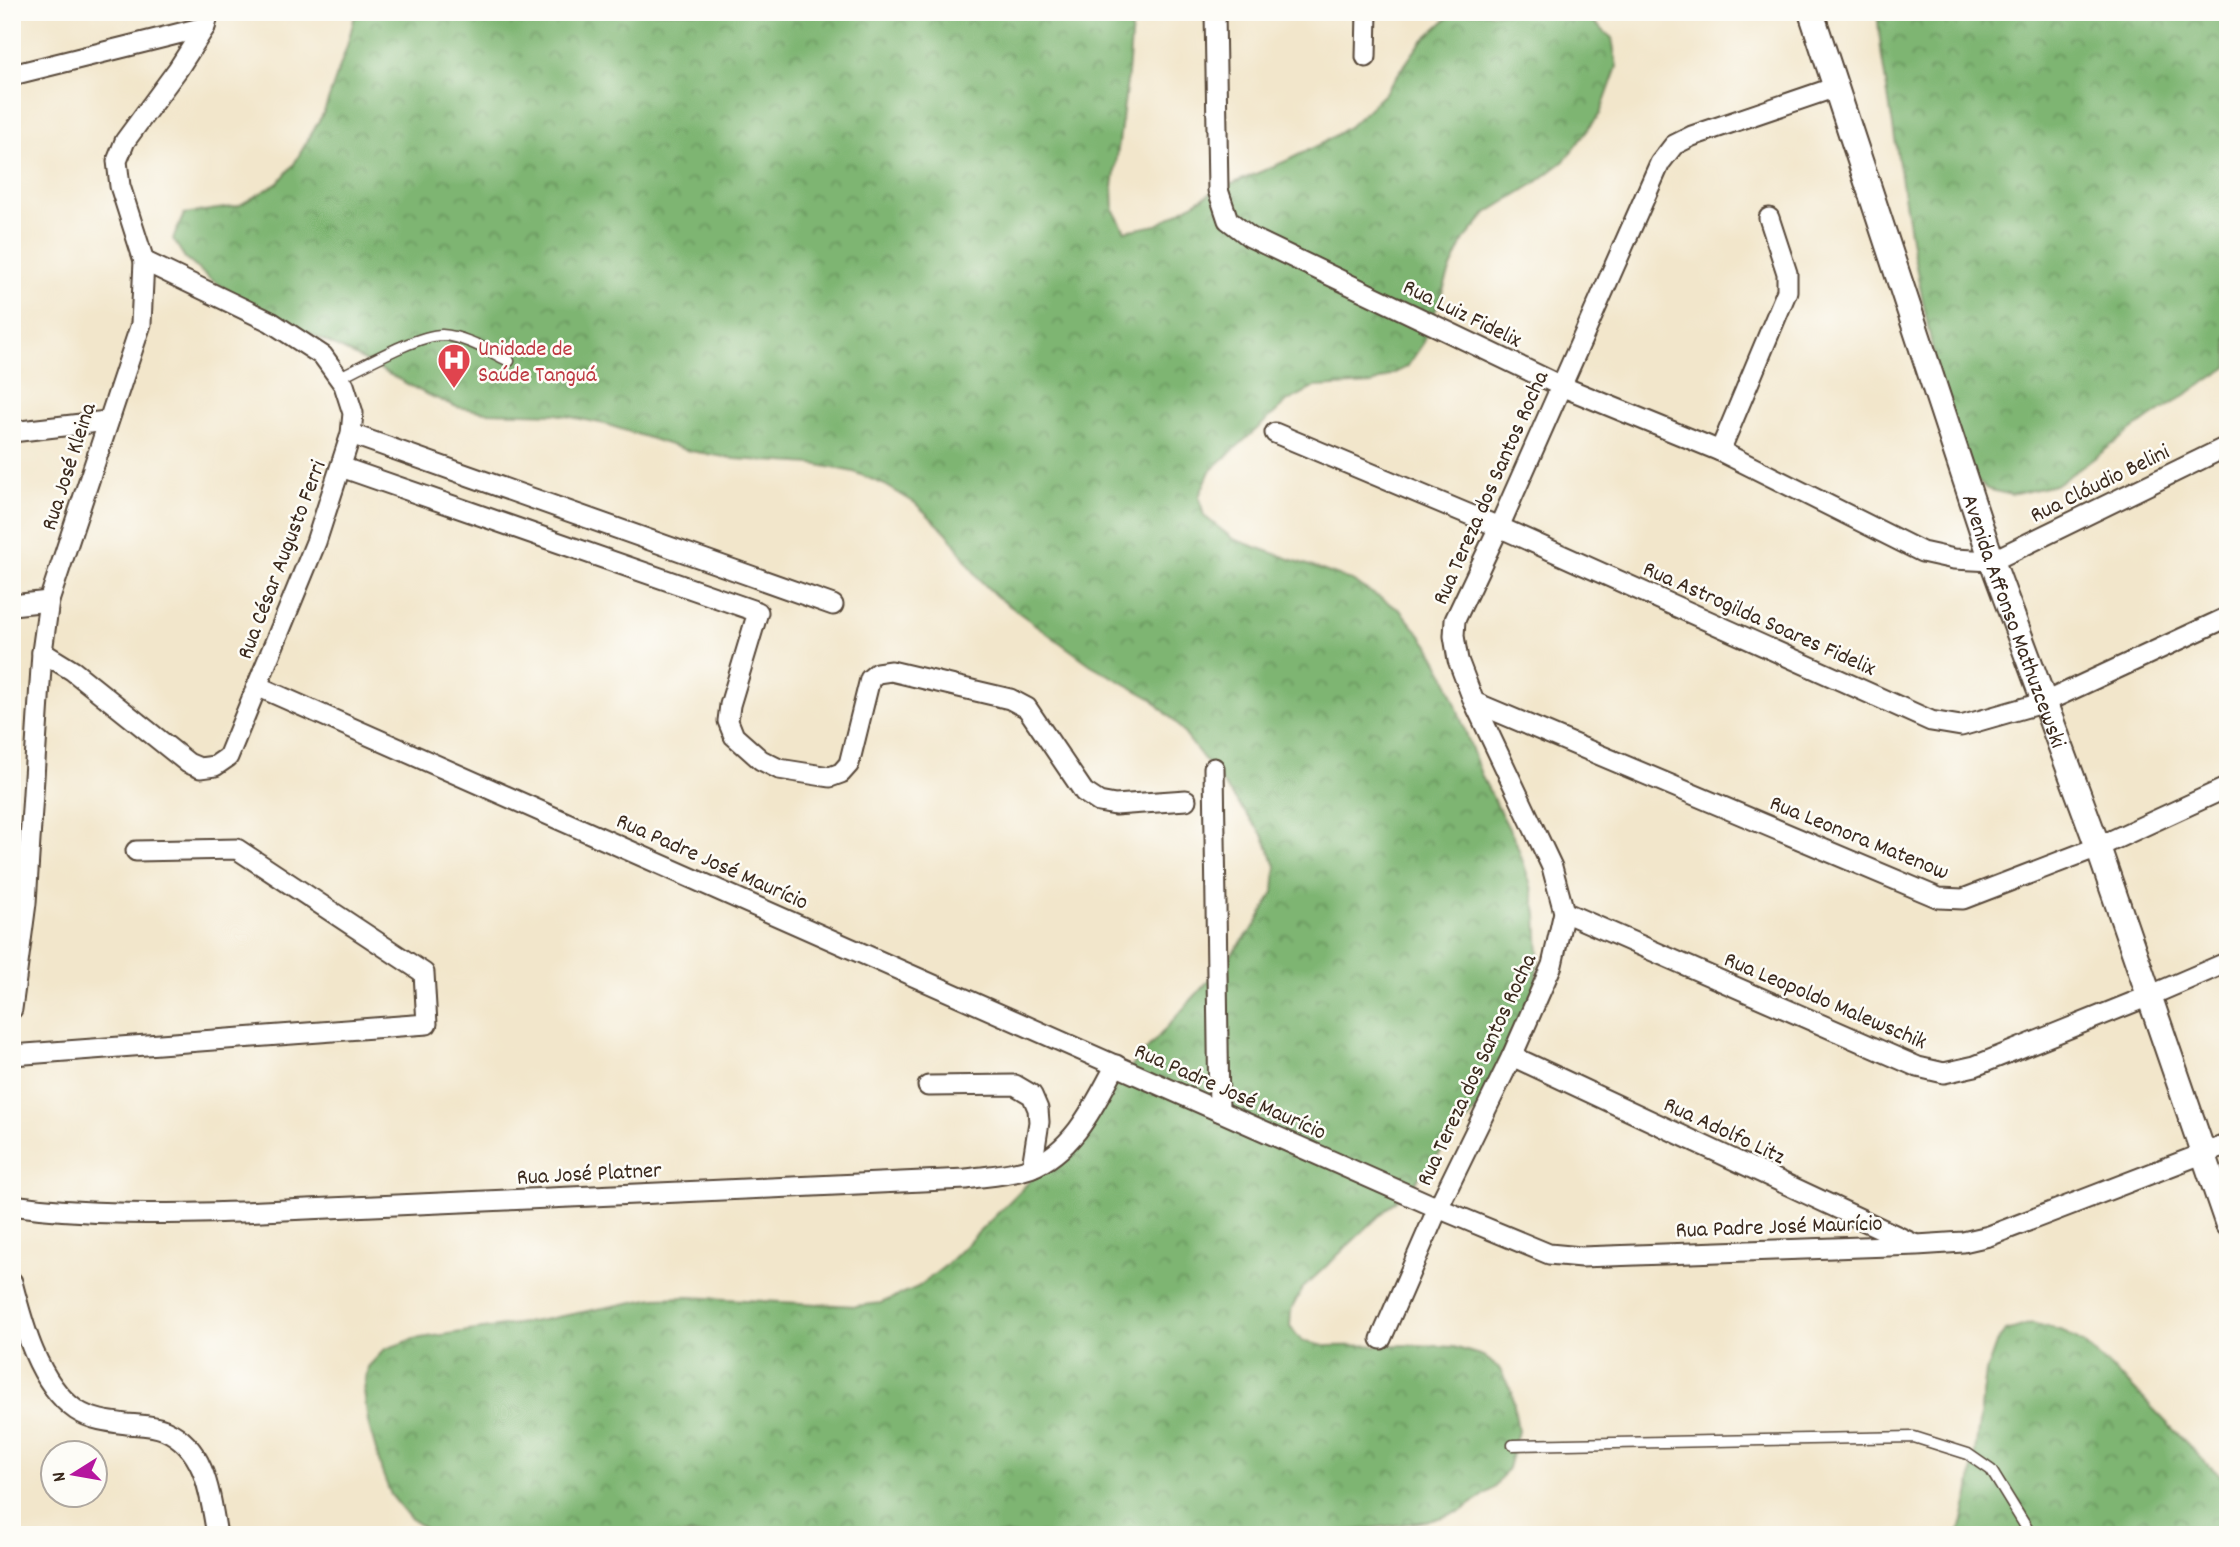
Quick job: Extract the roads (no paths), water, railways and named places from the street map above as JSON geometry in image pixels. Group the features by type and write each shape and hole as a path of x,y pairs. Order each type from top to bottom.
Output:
{"street":[{"name":"Rua Luiz Fidelix","path":"1215,12 1218,190 1228,220 1250,237 1561,386 1720,451 1922,552 1954,559 1992,561"},
{"path":"1366,57 1367,12"},
{"name":"Avenida Affonso Mathuzcewski","path":"1811,12 1992,561 2098,847 2228,1225"},
{"path":"12,75 207,20"},
{"name":"Rua José Kleina","path":"12,1009 21,855 49,601 141,324 144,261 120,186 117,161 125,141 178,69 207,20"},
{"name":"Rua Tereza dos Santos Rocha","path":"1381,1339 1438,1208 1512,1056 1552,965 1563,912 1552,867 1458,660 1454,636 1455,620 1660,163 1674,145 1692,135 1836,87"},
{"path":"1720,451 1787,291 1787,273 1769,218"},
{"name":"Rua César Augusto Ferri","path":"42,652 73,671 188,763 200,768 215,766 228,757 316,542 351,434 353,413 340,377 323,356 271,322 144,261"},
{"path":"12,432 107,421"},
{"name":"Rua Astrogilda Soares Fidelix","path":"1275,433 1499,527 1931,722 1961,726 2045,702 2228,617"},
{"path":"351,434 833,605"},
{"name":"Rua Cláudio Belini","path":"1992,561 2228,446"},
{"path":"341,467 758,612 730,705 728,721 734,736 761,761 779,768 830,777 841,774 849,764 870,679 877,673 891,671 1010,699 1027,708 1084,792 1099,802 1115,805 1186,800"},
{"path":"12,605 49,601"},
{"name":"Rua Padre José Maurício","path":"257,686 1438,1208 1549,1254 1581,1257 1963,1242 1989,1236 2228,1144"},
{"name":"Rua Leonora Matenow","path":"1475,702 1939,898 1963,899 2098,847 2228,787"},
{"path":"1214,768 1219,1111"},
{"path":"12,1055 427,1024 424,973 237,849 136,851"},
{"name":"Rua Leopoldo Malewschik","path":"1563,912 1919,1067 1944,1073 1975,1066 2228,962"},
{"name":"Rua Adolfo Litz","path":"1512,1056 1917,1245"},
{"name":"Rua José Platner","path":"12,1205 62,1212 242,1212 965,1179 1032,1167 1068,1142 1087,1119 1116,1065"},
{"path":"928,1086 1015,1084 1032,1095 1038,1109 1039,1122 1032,1167"},
{"path":"12,1283 26,1334 53,1387 77,1410 102,1421 162,1428 184,1441 200,1462 209,1491 217,1535"}],"lane":[{"path":"340,377 416,342 439,335 469,343 509,361"},
{"path":"1513,1445 1914,1437 1968,1454 1991,1470 2031,1535"}],"place":[{"name":"Unidade de Saúde Tanguá","path":"454,390"}]}
